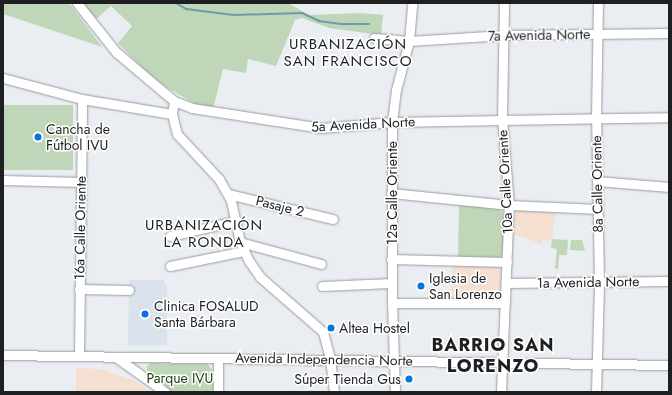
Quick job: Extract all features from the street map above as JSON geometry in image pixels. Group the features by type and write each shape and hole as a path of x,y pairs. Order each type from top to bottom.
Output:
{"street":[{"name":"5a Avenida Norte","path":"77,3 111,47 174,101 192,108 301,126 332,128 392,122 502,118 669,117"},
{"name":"12a Calle Oriente","path":"395,392 391,283 392,122 396,90 409,41 412,3"},
{"name":"10a Calle Oriente","path":"501,392 507,283 509,205 502,118 504,3"},
{"name":"8a Calle Oriente","path":"596,392 599,283 596,117 598,3"},
{"name":"7a Avenida Norte","path":"374,38 409,41 504,34 597,35 669,33"},
{"path":"3,78 82,99 172,114"},
{"name":"16a Calle Oriente","path":"79,356 82,99"},
{"path":"174,101 172,114 177,134 215,172 228,194 236,221 240,242 260,277 323,332 330,359 334,392"},
{"path":"3,180 81,182"},
{"path":"597,180 669,187"},
{"path":"391,193 509,205 598,209"},
{"name":"Pasaje 2","path":"228,194 333,219"},
{"path":"170,236 236,221"},
{"path":"240,242 321,264"},
{"path":"170,266 244,251"},
{"path":"391,259 507,262"},
{"name":"1a Avenida Norte","path":"507,283 669,281"},
{"path":"322,286 391,283"},
{"path":"80,289 129,290"},
{"path":"392,303 505,303"},
{"name":"Avenida Independencia Norte","path":"3,355 503,361 597,365 669,365"},
{"path":"115,357 165,392"},
{"path":"218,358 218,392"}],"shaded area":[{"path":"516,210 555,213 552,241 542,240 542,244 513,234"},
{"path":"452,266 501,267 500,299 451,298"},
{"path":"129,280 163,280 167,286 167,345 128,345"},
{"path":"76,368 100,369 135,381 150,392 76,392"}],"green space":[{"path":"3,3 69,3 102,47 3,14"},
{"path":"83,3 288,3 309,15 361,13 383,15 381,35 329,28 302,18 295,20 276,66 248,59 246,73 223,69 213,109 196,104 155,81 118,43 132,26 111,6 96,19"},
{"name":"Cancha de Fútbol IVU","path":"3,105 73,105 73,170 3,170"},
{"path":"459,205 498,207 504,215 504,254 499,258 458,257"},
{"path":"552,239 568,240 567,255 559,255 558,269 555,268 557,249 551,248"},
{"path":"571,240 582,240 585,251 570,250"},
{"name":"Parque IVU","path":"151,363 207,364 213,371 213,392 172,392 147,370 147,366"}],"waterway":[{"path":"176,3 186,9 234,15 302,13 319,21 341,24 369,24"}],"place":[{"name":"Cancha de Fútbol IVU","path":"38,137"},
{"name":"Iglesia de San Lorenzo","path":"421,286"},
{"name":"Clinica FOSALUD Santa Bárbara","path":"145,314"},
{"name":"Altea Hostel","path":"331,328"},
{"name":"Súper Tienda Gus","path":"409,379"}],"district":[{"name":"URBANIZACIÓN SAN FRANCISCO","path":"348,52"},
{"name":"URBANIZACIÓN LA RONDA","path":"204,234"},
{"name":"BARRIO SAN LORENZO","path":"493,356"}]}
